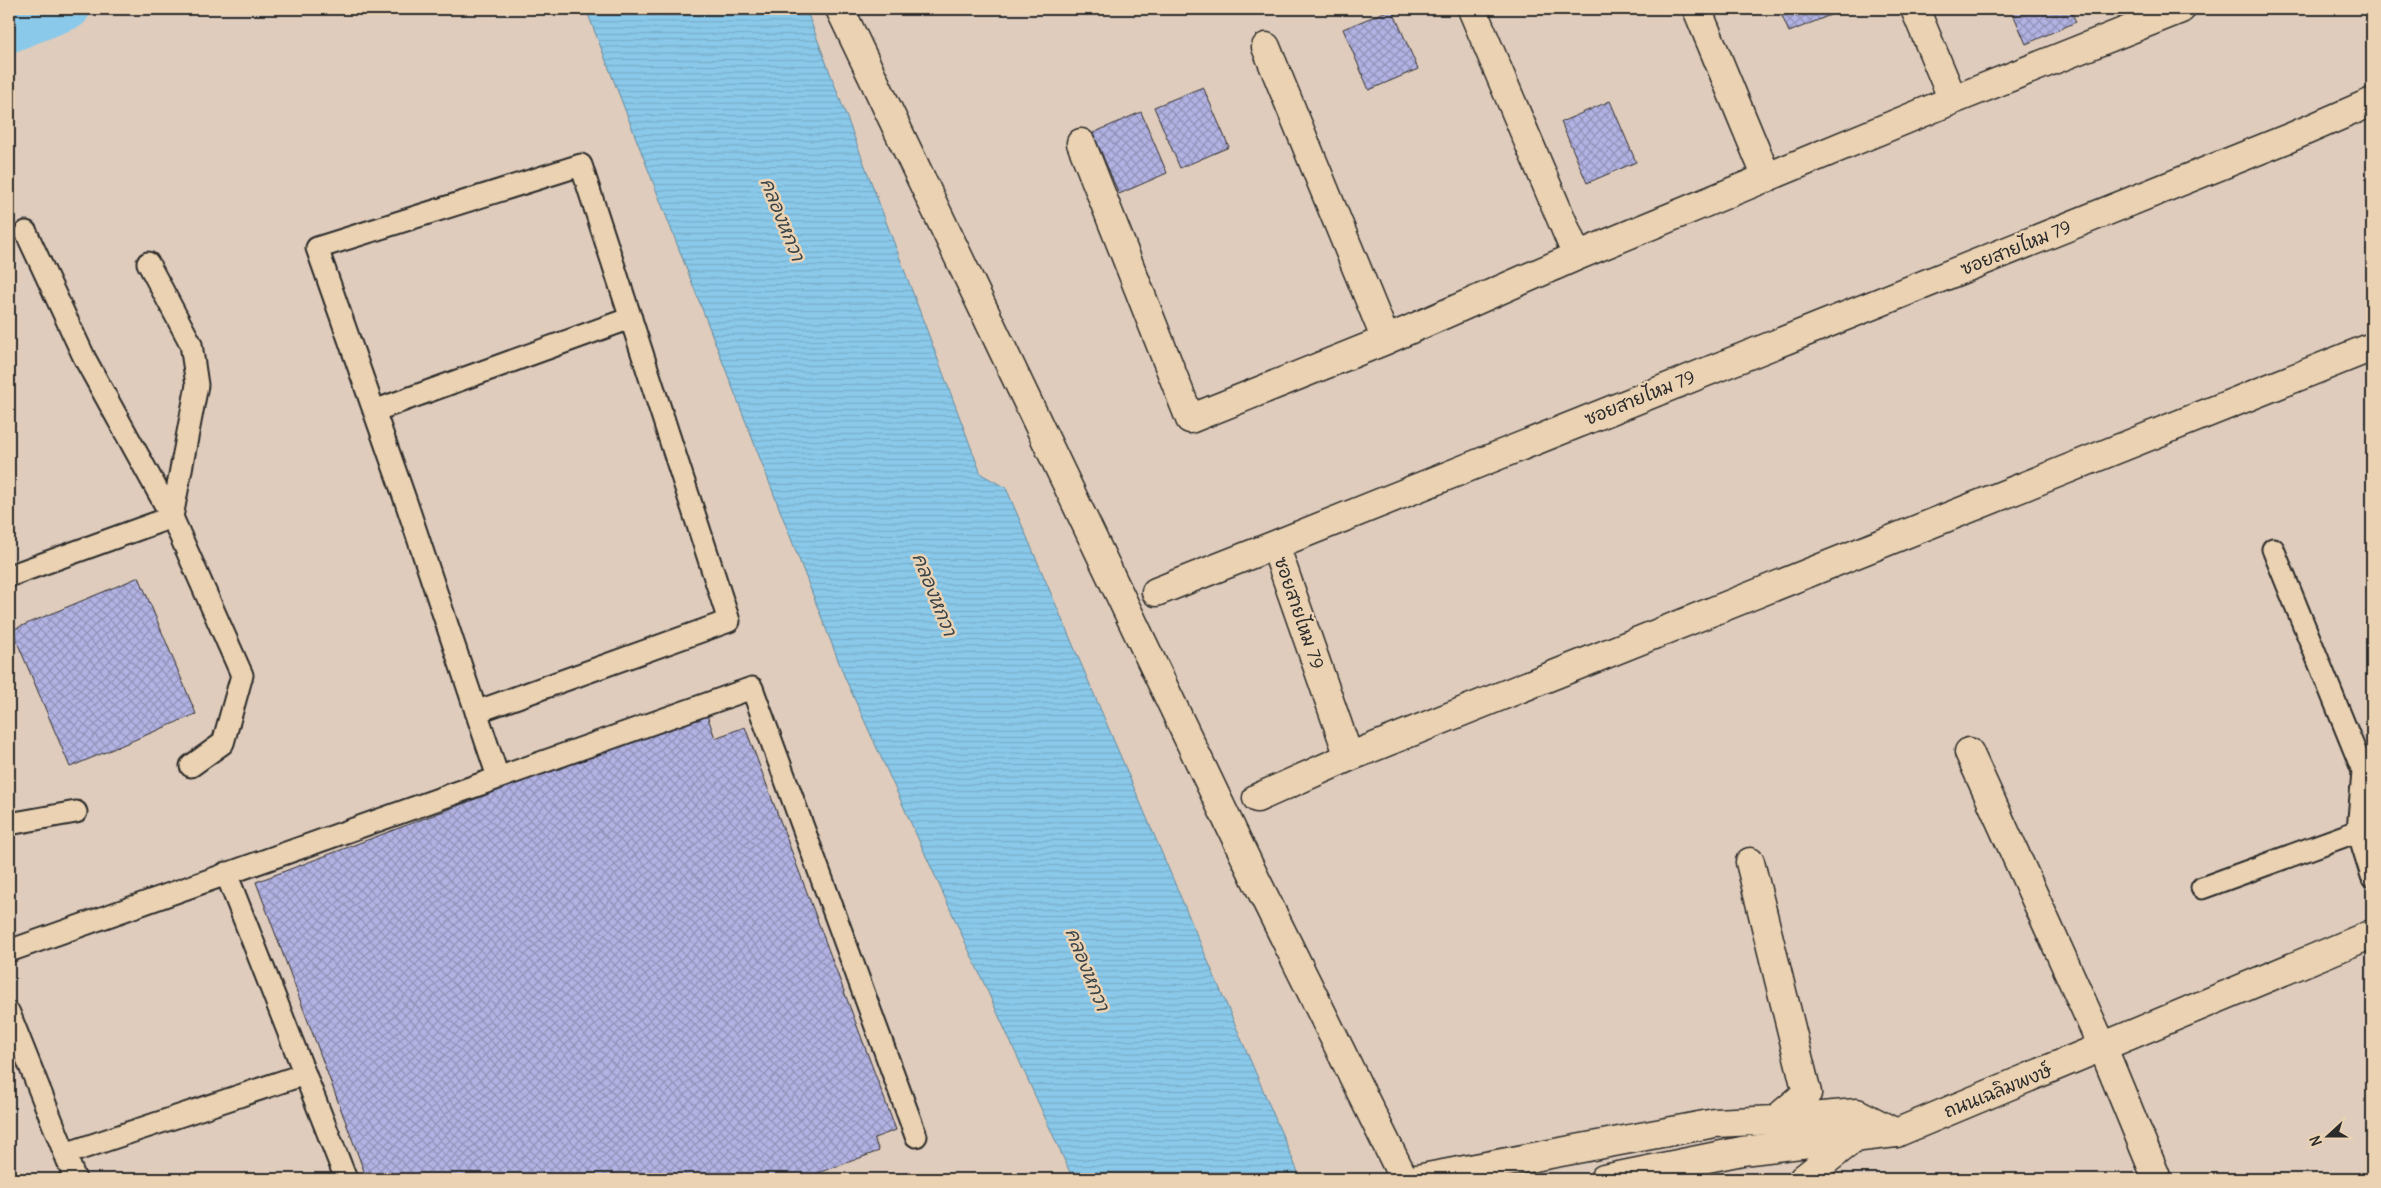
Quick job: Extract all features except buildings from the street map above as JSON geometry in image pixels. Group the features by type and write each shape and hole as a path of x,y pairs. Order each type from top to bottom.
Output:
{"street":[{"path":"840,9 1255,878 1404,1179"},
{"path":"1472,9 1577,256"},
{"path":"1697,9 1767,178"},
{"path":"1915,9 1954,100"},
{"path":"1081,143 1190,419 1386,340 1577,256 1954,100 2139,17 2181,9"},
{"path":"1266,47 1386,340"},
{"name":"ซอยสายไหม 79","path":"1349,757 1275,545 2271,145 2372,102"},
{"path":"1257,798 1349,757 2372,347"},
{"path":"1156,592 1275,545"},
{"path":"1969,752 2103,1048 2157,1179"},
{"path":"1750,862 1808,1093 1774,1120"},
{"name":"ถนนเฉลิมพงษ์","path":"1604,1179 1742,1151 1896,1133 2372,934"},
{"path":"1417,1179 1715,1123 1857,1113 1896,1133"},
{"path":"1803,1179 1853,1138"}],"lane":[{"path":"476,712 729,621 581,165 317,248 498,777"},
{"path":"26,232 85,359 172,517 242,675 223,743 191,766"},
{"path":"148,263 191,344 197,385 172,517"},
{"path":"374,411 631,318"},
{"path":"9,576 172,517"},
{"path":"2273,549 2363,771 2358,832 2372,876"},
{"path":"9,951 752,688 916,1136"},
{"path":"9,824 76,812"},
{"path":"2202,888 2358,832"},
{"path":"226,873 346,1179"},
{"path":"9,1014 75,1179"},
{"path":"65,1154 305,1074"}],"water":[{"name":"คลองหกวา","path":"586,9 806,9 981,474 1006,488 1301,1179 1073,1179 845,678"}],"waterway":[{"path":"9,33 70,9"}]}
